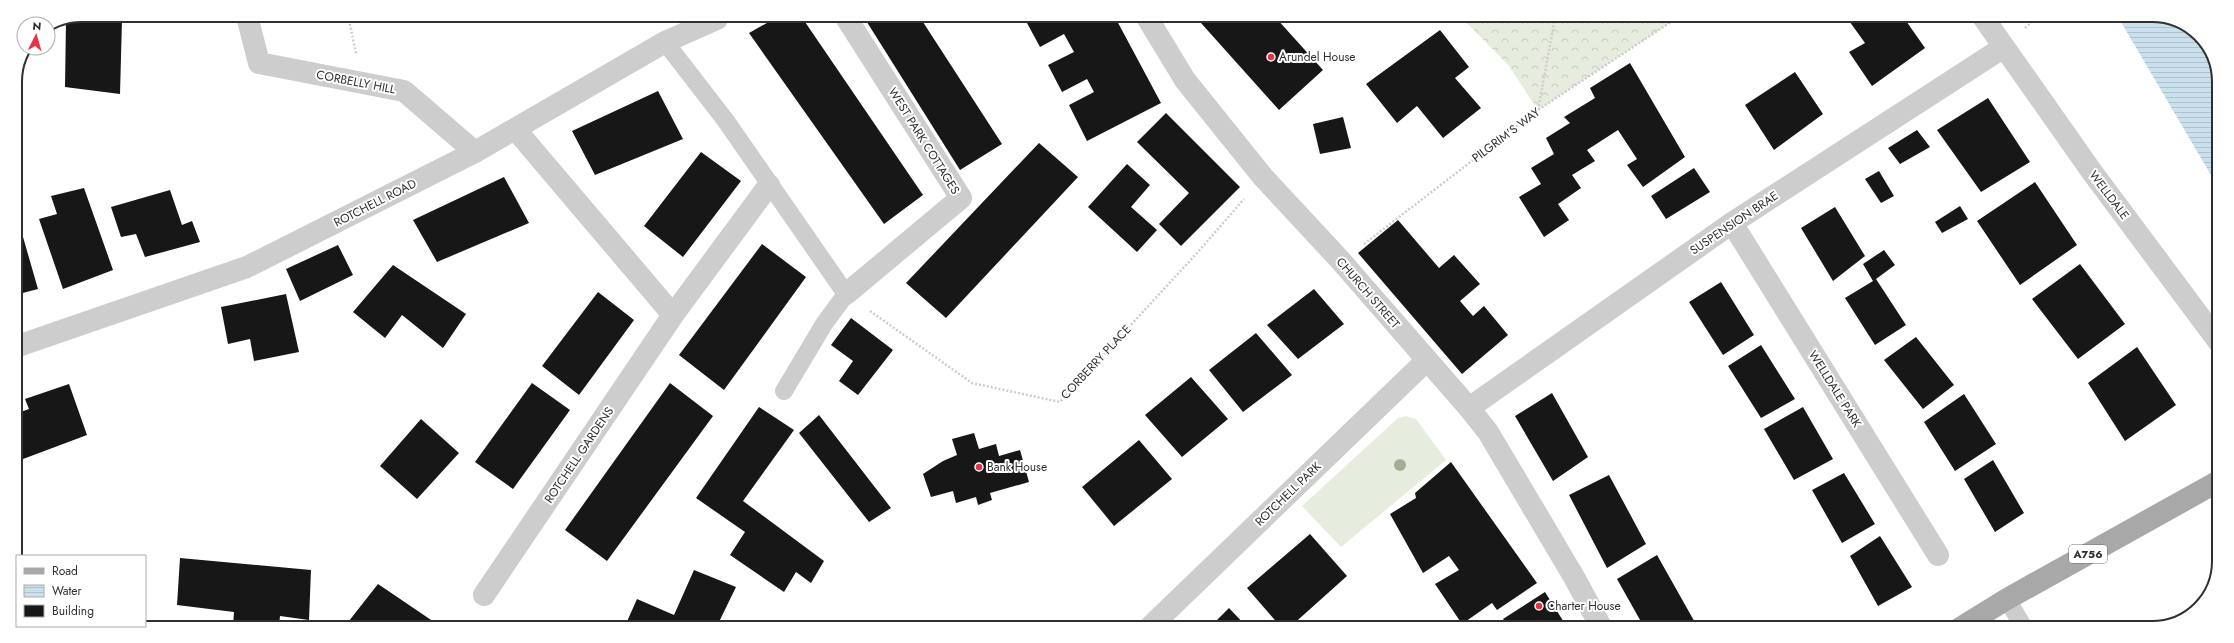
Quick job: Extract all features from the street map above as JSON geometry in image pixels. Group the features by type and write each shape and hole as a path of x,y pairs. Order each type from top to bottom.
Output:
{"main road":[{"name":"A756","path":"1971,621 2007,599 2212,485"}],"street":[{"name":"CORBELLY HILL","path":"249,22 259,63 404,91 475,152"},
{"name":"ROTCHELL ROAD","path":"22,344 247,268 475,152 516,130 665,42 709,22"},
{"name":"WEST PARK COTTAGES","path":"846,294 961,198 849,22"},
{"name":"CHURCH STREET","path":"1150,22 1185,80 1263,177 1341,261 1469,408 1488,432 1574,577 1598,621"},
{"name":"WELLDALE","path":"1986,22 2092,172 2212,333"},
{"name":"SUSPENSION BRAE","path":"1469,408 1732,223 2004,47"},
{"path":"516,130 673,315"},
{"name":"ROTCHELL GARDENS","path":"484,595 673,315 769,185"},
{"name":"WELLDALE PARK","path":"1732,223 1938,555"},
{"name":"ROTCHELL PARK","path":"1156,621 1427,360"}],"lane":[{"path":"665,42 726,121 846,294 824,324 784,391"},
{"path":"2007,599 2020,621"}],"path":[{"path":"1538,110 1554,22"},
{"name":"PILGRIM'S WAY","path":"1341,261 1538,110 1671,22"},
{"name":"CORBERRY PLACE","path":"846,294 972,383 1060,402 1197,253 1263,177"}],"green space":[{"path":"1466,22 1671,22 1538,110 1509,66"},
{"path":"1406,416 1416,419 1446,460 1341,547 1302,506 1398,418"}],"water":[{"path":"2121,22 2152,22 2168,24 2192,37 2202,49 2211,70 2212,78 2212,177"}],"building":[{"path":"82,22 122,22 120,94 65,87 66,24"},
{"path":"769,22 805,22 923,195 884,224 749,33"},
{"path":"867,22 923,22 1002,144 960,170"},
{"path":"1118,22 1161,103 1087,141 1069,105 1094,92 1087,79 1062,92 1048,65 1074,52 1064,34 1040,47 1027,23"},
{"name":"Arundel House","path":"1280,22 1323,70 1279,110 1201,23"},
{"path":"1850,22 1907,22 1925,48 1872,86 1849,52 1865,43"},
{"path":"1440,30 1469,67 1455,78 1481,108 1443,138 1417,106 1397,123 1366,84"},
{"path":"1630,63 1685,157 1643,187 1627,165 1637,159 1618,130 1587,150 1595,161 1572,175 1581,188 1558,204 1569,220 1544,237 1519,197 1541,184 1531,168 1554,154 1546,138 1570,123 1564,117 1595,98 1590,88"},
{"path":"1795,72 1823,114 1774,150 1745,105"},
{"path":"658,91 683,139 595,175 572,131"},
{"path":"1988,98 2030,162 1981,192 1937,130"},
{"path":"1166,113 1240,187 1181,246 1159,224 1189,193 1137,142"},
{"path":"1343,117 1351,148 1320,154 1313,124"},
{"path":"1917,130 1930,147 1900,164 1888,148"},
{"path":"1039,143 1078,177 946,318 906,283"},
{"path":"701,152 741,181 683,257 644,226"},
{"path":"1127,164 1150,185 1131,207 1157,230 1137,252 1088,207"},
{"path":"1694,168 1710,192 1666,219 1651,196"},
{"path":"1879,171 1894,196 1881,203 1865,179"},
{"path":"504,177 529,223 437,262 413,220"},
{"path":"2035,182 2077,245 2020,285 1977,221"},
{"path":"84,188 113,270 63,289 39,219 57,214 51,196"},
{"path":"170,190 182,225 192,221 200,242 145,257 136,234 121,237 111,207"},
{"path":"1960,206 1968,219 1942,233 1935,222"},
{"path":"1835,207 1865,256 1833,281 1801,228"},
{"path":"1398,220 1439,268 1454,255 1480,284 1460,301 1473,316 1484,306 1508,335 1462,374 1358,253"},
{"path":"22,233 38,289 22,293"},
{"path":"762,244 806,277 724,390 679,355"},
{"path":"338,245 353,275 300,301 286,269"},
{"path":"1884,250 1895,265 1876,279 1906,325 1875,345 1845,298 1873,281 1863,264"},
{"path":"2080,264 2125,324 2078,359 2032,299"},
{"path":"393,265 466,314 443,348 402,315 385,338 353,312"},
{"path":"1721,282 1754,335 1723,355 1689,302"},
{"path":"1314,289 1344,324 1298,359 1267,325"},
{"path":"598,292 634,320 579,395 542,366"},
{"path":"286,294 299,352 254,361 250,339 228,344 221,307"},
{"path":"851,318 893,350 858,395 839,381 853,361 831,345"},
{"path":"1256,333 1292,375 1243,412 1209,370"},
{"path":"1916,337 1954,385 1923,409 1884,360"},
{"path":"1761,345 1795,399 1761,418 1728,366"},
{"path":"2137,347 2176,405 2125,441 2088,383"},
{"path":"1191,377 1228,419 1182,457 1145,415"},
{"path":"532,383 570,410 513,489 475,462"},
{"path":"670,383 713,416 607,561 565,530"},
{"path":"69,384 87,435 22,459 22,412 29,409 25,399"},
{"path":"1552,393 1588,457 1553,481 1515,416"},
{"path":"1964,394 1996,444 1955,471 1924,422"},
{"path":"759,407 794,430 743,501 824,561 811,583 796,572 784,592 730,555 745,532 696,498"},
{"path":"1803,407 1833,459 1794,480 1764,429"},
{"path":"819,415 891,508 869,522 799,433"},
{"path":"421,419 459,453 417,499 380,466"},
{"name":"Bank House","path":"974,433 979,449 996,444 999,456 1020,450 1029,482 990,493 992,500 978,505 976,497 956,503 953,491 931,497 923,474 943,461 957,455 952,439"},
{"path":"1139,440 1172,479 1114,526 1082,487"},
{"path":"1993,460 2024,513 1995,532 1964,479"},
{"path":"1451,462 1537,583 1497,610 1492,603 1466,621 1460,621 1435,584 1459,570 1449,556 1423,573 1390,514 1416,498 1415,493"},
{"path":"1844,473 1875,524 1842,543 1812,490"},
{"path":"1609,475 1646,544 1607,568 1569,495"},
{"path":"1310,534 1347,576 1297,621 1276,621 1247,588"},
{"path":"1880,536 1912,587 1878,606 1850,556"},
{"path":"1657,555 1694,621 1641,621 1617,579"},
{"path":"180,558 311,570 309,620 280,616 280,621 233,621 234,612 177,605"},
{"path":"694,570 736,587 719,621 627,621 637,599 674,615"},
{"path":"378,584 433,621 349,621"},
{"name":"Charter House","path":"1545,592 1563,621 1504,621 1503,619"},
{"path":"1229,608 1241,621 1216,621"}],"place":[{"name":"Arundel House","path":"1271,57"},
{"name":"Bank House","path":"979,467"},
{"name":"Charter House","path":"1539,606"}]}
